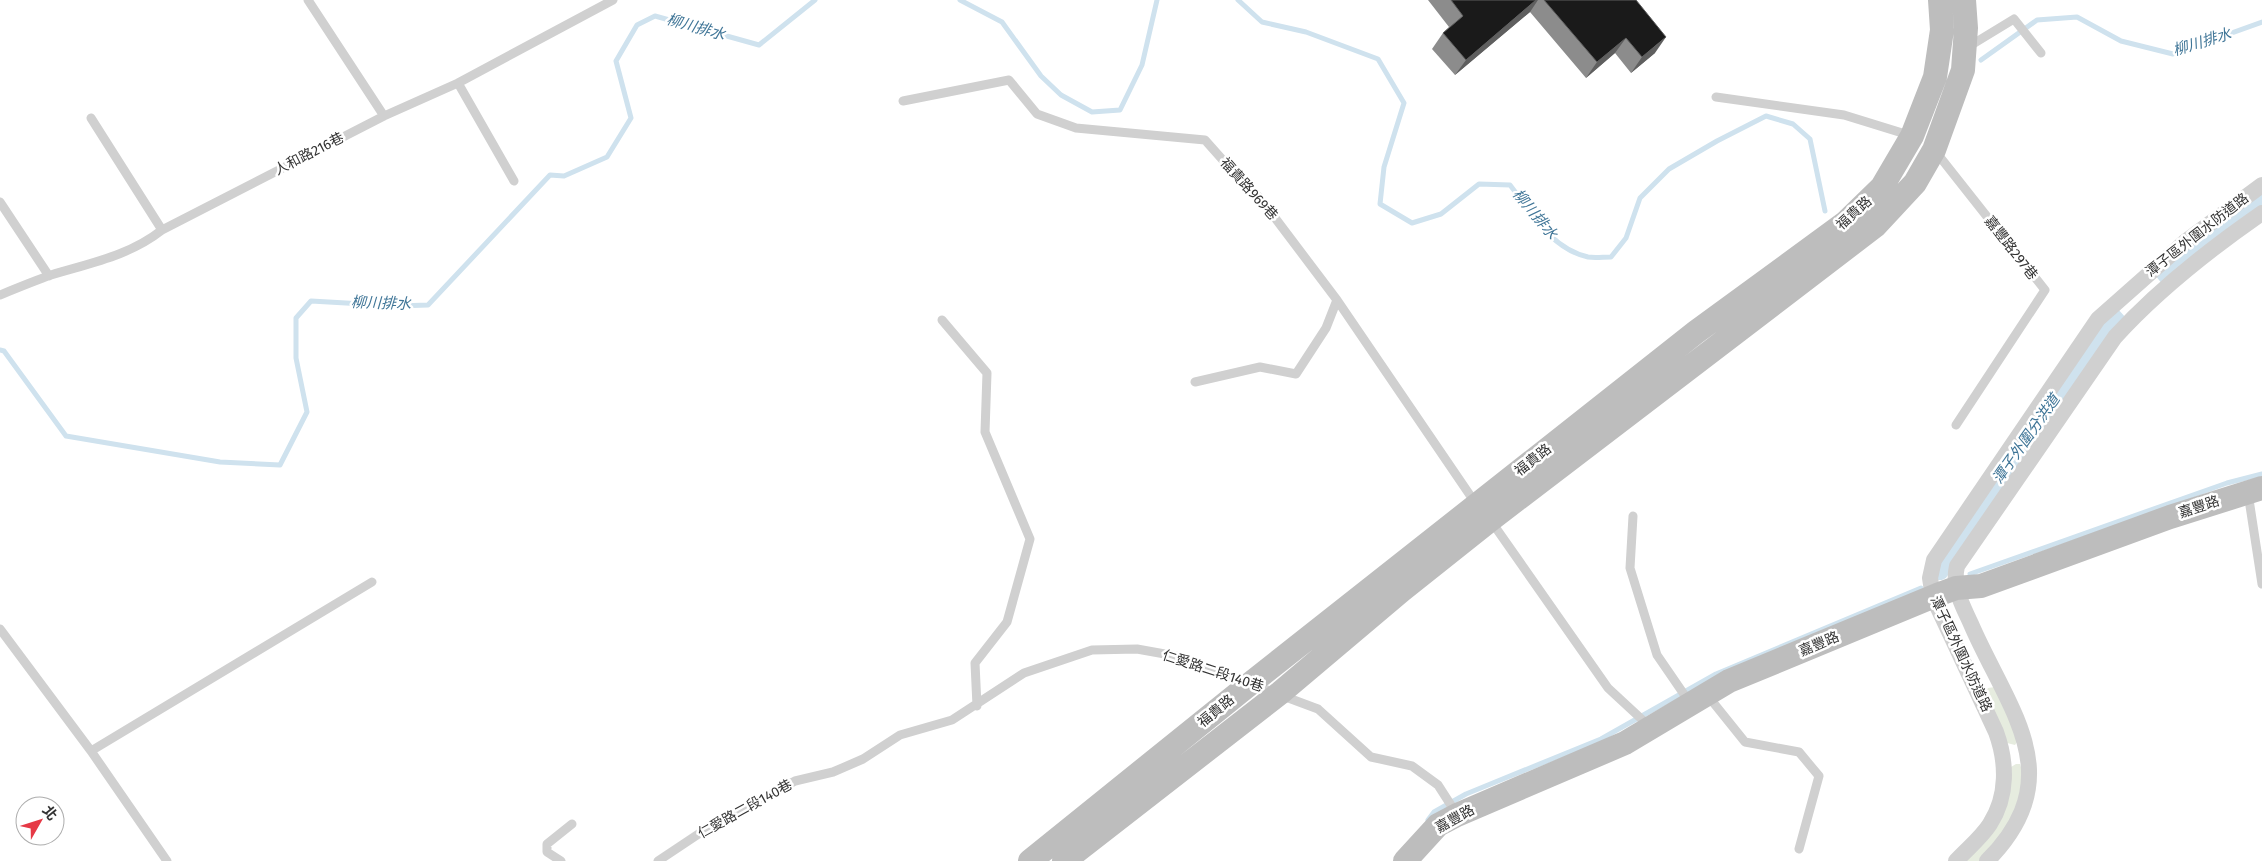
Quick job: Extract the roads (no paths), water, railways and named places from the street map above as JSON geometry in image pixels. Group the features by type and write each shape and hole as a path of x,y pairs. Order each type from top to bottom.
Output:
{"street":[{"name":"福貴路","path":"1064,861 1280,694 1402,590 1484,512 1696,332 1845,223 1882,187 1912,136 1935,77 1942,30 1940,0"},
{"name":"福貴路","path":"1030,861 1251,683 1875,226 1914,183 1934,150 1964,70 1966,48 1964,0"},
{"name":"潭子區外圍水防道路","path":"1956,861 1989,826 1995,814 2004,784 2003,756 2002,746 1996,732 1933,597 1931,573 1934,560 2094,325 2107,310 2192,236 2262,185"},
{"name":"潭子區外圍水防道路","path":"1987,861 2014,831 2020,819 2027,794 2028,751 2018,720 1986,658 1956,588 1954,578 1957,566 2102,354 2120,331 2206,255 2262,213"},
{"name":"潭子區外圍水防道路","path":"2134,287 2148,305"},
{"name":"嘉豐路","path":"1406,861 1438,825 1457,814 1625,743 1729,681 1956,588 1981,586 2170,517 2255,490"},
{"path":"2003,756 2028,751"}],"lane":[{"path":"308,0 384,116"},
{"name":"人和路216巷","path":"0,295 49,276 114,257 148,241 162,230 384,116 458,83 613,0"},
{"path":"1966,48 2014,20 2041,53"},
{"name":"福貴路969巷","path":"903,101 1009,80 1037,114 1076,128 1205,140 1245,185 1260,198 1337,300 1608,688 1650,727"},
{"path":"458,83 514,181"},
{"path":"1716,97 1844,115 1912,136"},
{"path":"91,118 162,230"},
{"name":"嘉豐路297巷","path":"1934,150 2044,290 1956,425"},
{"path":"0,202 49,276"},
{"path":"1195,382 1260,367 1296,374 1326,328 1337,300"},
{"path":"942,320 987,373 985,432 1030,540 1007,622 975,663 977,706"},
{"path":"2255,490 2262,584"},
{"path":"1633,516 1630,568 1657,655 1698,699 1745,742 1799,752 1819,776 1799,849"},
{"path":"91,751 372,582"},
{"path":"0,628 91,751 167,861"},
{"name":"仁愛路二段140巷","path":"659,861 709,827 795,781 840,768 863,759 900,736 952,720 977,706 1024,673 1092,650 1137,649 1176,656 1318,708 1371,757 1412,766 1438,785 1457,814"},
{"path":"561,861 547,852 547,844 572,824"}],"water":[{"path":"2262,190 2262,209 2163,285 2155,275"},
{"path":"2117,308 2127,319 1959,555 1947,548 2102,322"}],"waterway":[{"name":"柳川排水","path":"0,350 4,351 66,436 220,462 280,465 307,412 296,358 296,318 311,301 398,306 428,305 550,175 564,176 607,157 631,118 616,61 637,25 655,16 759,45 815,0"},
{"name":"柳川排水","path":"960,0 1002,22 1041,76 1061,95 1092,112 1120,110 1142,65 1157,0"},
{"name":"柳川排水","path":"1238,0 1262,22 1306,32 1378,59 1404,103 1384,167 1380,204 1412,223 1441,214 1479,184 1510,185 1534,218 1563,246 1575,253 1588,257 1611,257 1626,238 1640,198 1669,169 1717,141 1766,116 1793,124 1810,139 1825,211"},
{"name":"柳川排水","path":"1981,60 2037,20 2077,17 2121,41 2173,54 2262,22"},
{"path":"1970,574 2227,483 2262,474"},
{"name":"潭子外圍分洪道","path":"1940,571 1964,530"},
{"path":"1428,820 1434,812 1466,794 1601,739 1716,674 1921,588"}]}
